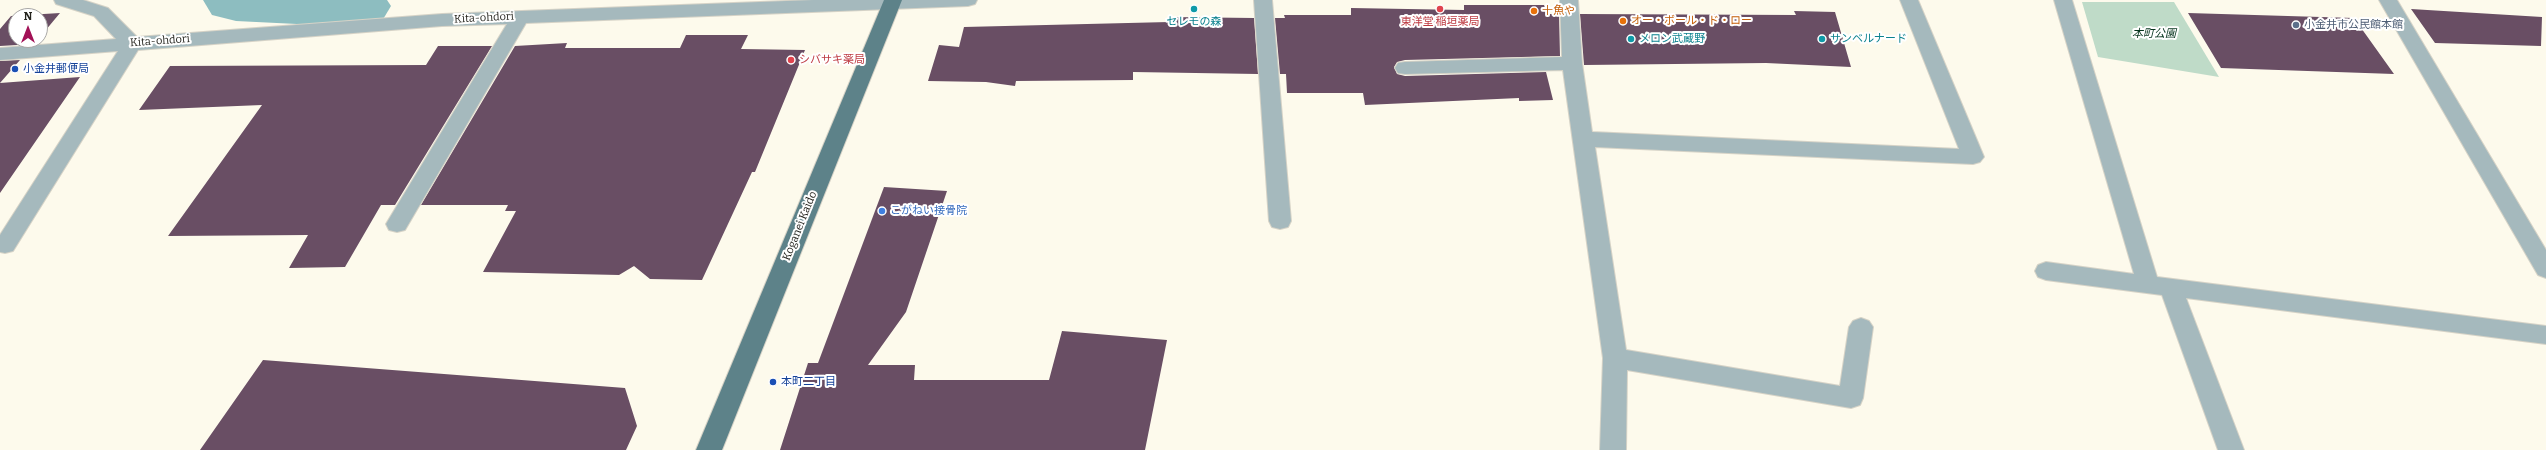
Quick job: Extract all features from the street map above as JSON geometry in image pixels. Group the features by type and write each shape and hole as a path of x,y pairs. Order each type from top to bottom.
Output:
{"main road":[{"name":"Koganei Kaido","path":"709,450 892,1"}],"street":[{"path":"5,246 132,44 101,12 63,0"},
{"name":"Kita-ohdori","path":"0,54 442,20 892,1 968,0"},
{"path":"1263,0 1280,221"},
{"path":"1569,0 1572,63 1615,358 1613,450"},
{"path":"1583,139 1973,157 1909,0"},
{"path":"2063,0 2148,284"},
{"path":"2388,0 2546,269"},
{"path":"397,224 520,17"},
{"path":"1405,68 1572,63"},
{"path":"2046,271 2546,335"},
{"path":"2171,288 2231,450"},
{"path":"1615,358 1851,398 1861,327"}],"green space":[{"name":"本町公園","path":"2082,2 2174,2 2219,77 2098,57"}],"building":[{"path":"1464,5 1544,5 1547,14 1559,14 1560,56 1405,60 1397,62 1394,67 1397,74 1405,76 1546,72 1553,100 1519,101 1519,98 1365,105 1363,93 1287,93 1286,74 1280,74 1275,18 1285,18 1284,15 1351,15 1351,8 1464,10"},
{"path":"2411,9 2542,17 2541,46 2435,43"},
{"path":"1794,11 1835,12 1851,67 1766,63 1584,65 1580,14 1796,15"},
{"path":"60,13 48,27 48,14"},
{"path":"2188,13 2354,18 2394,74 2221,68"},
{"path":"1169,17 1254,18 1258,74 1133,72 1133,80 1016,81 1015,86 986,82 928,81 939,45 959,47 964,27 1169,22"},
{"path":"8,20 8,46 0,46 0,29"},
{"path":"686,35 748,35 741,49 805,50 755,172 752,172 702,280 650,279 634,266 619,275 483,272 516,211 505,211 508,205 421,205 515,46 567,43 565,48 680,48"},
{"path":"438,46 492,46 395,205 381,205 345,267 289,268 308,235 168,236 262,105 139,110 170,66 426,65"},
{"path":"20,60 0,83 0,61"},
{"path":"80,77 0,193 0,83"},
{"path":"884,187 947,191 906,312 868,365 915,365 914,380 1049,380 1062,331 1167,340 1145,450 780,450 808,363 818,363"},
{"path":"263,360 625,388 637,426 626,450 200,450"}],"waterway":[{"path":"236,0 358,6"}],"place":[{"name":"セレモの森","path":"1194,9"},
{"name":"東洋堂 稲垣薬局","path":"1440,9"},
{"name":"十魚や","path":"1534,11"},
{"name":"オー・ボール・ド・ロー","path":"1623,21"},
{"name":"小金井市公民館本館","path":"2296,25"},
{"name":"メロン武蔵野","path":"1631,39"},
{"name":"サンベルナード","path":"1822,39"},
{"name":"シバサキ薬局","path":"791,60"},
{"name":"小金井郵便局","path":"15,69"},
{"name":"こがねい接骨院","path":"882,211"},
{"name":"本町二丁目","path":"773,382"}]}
